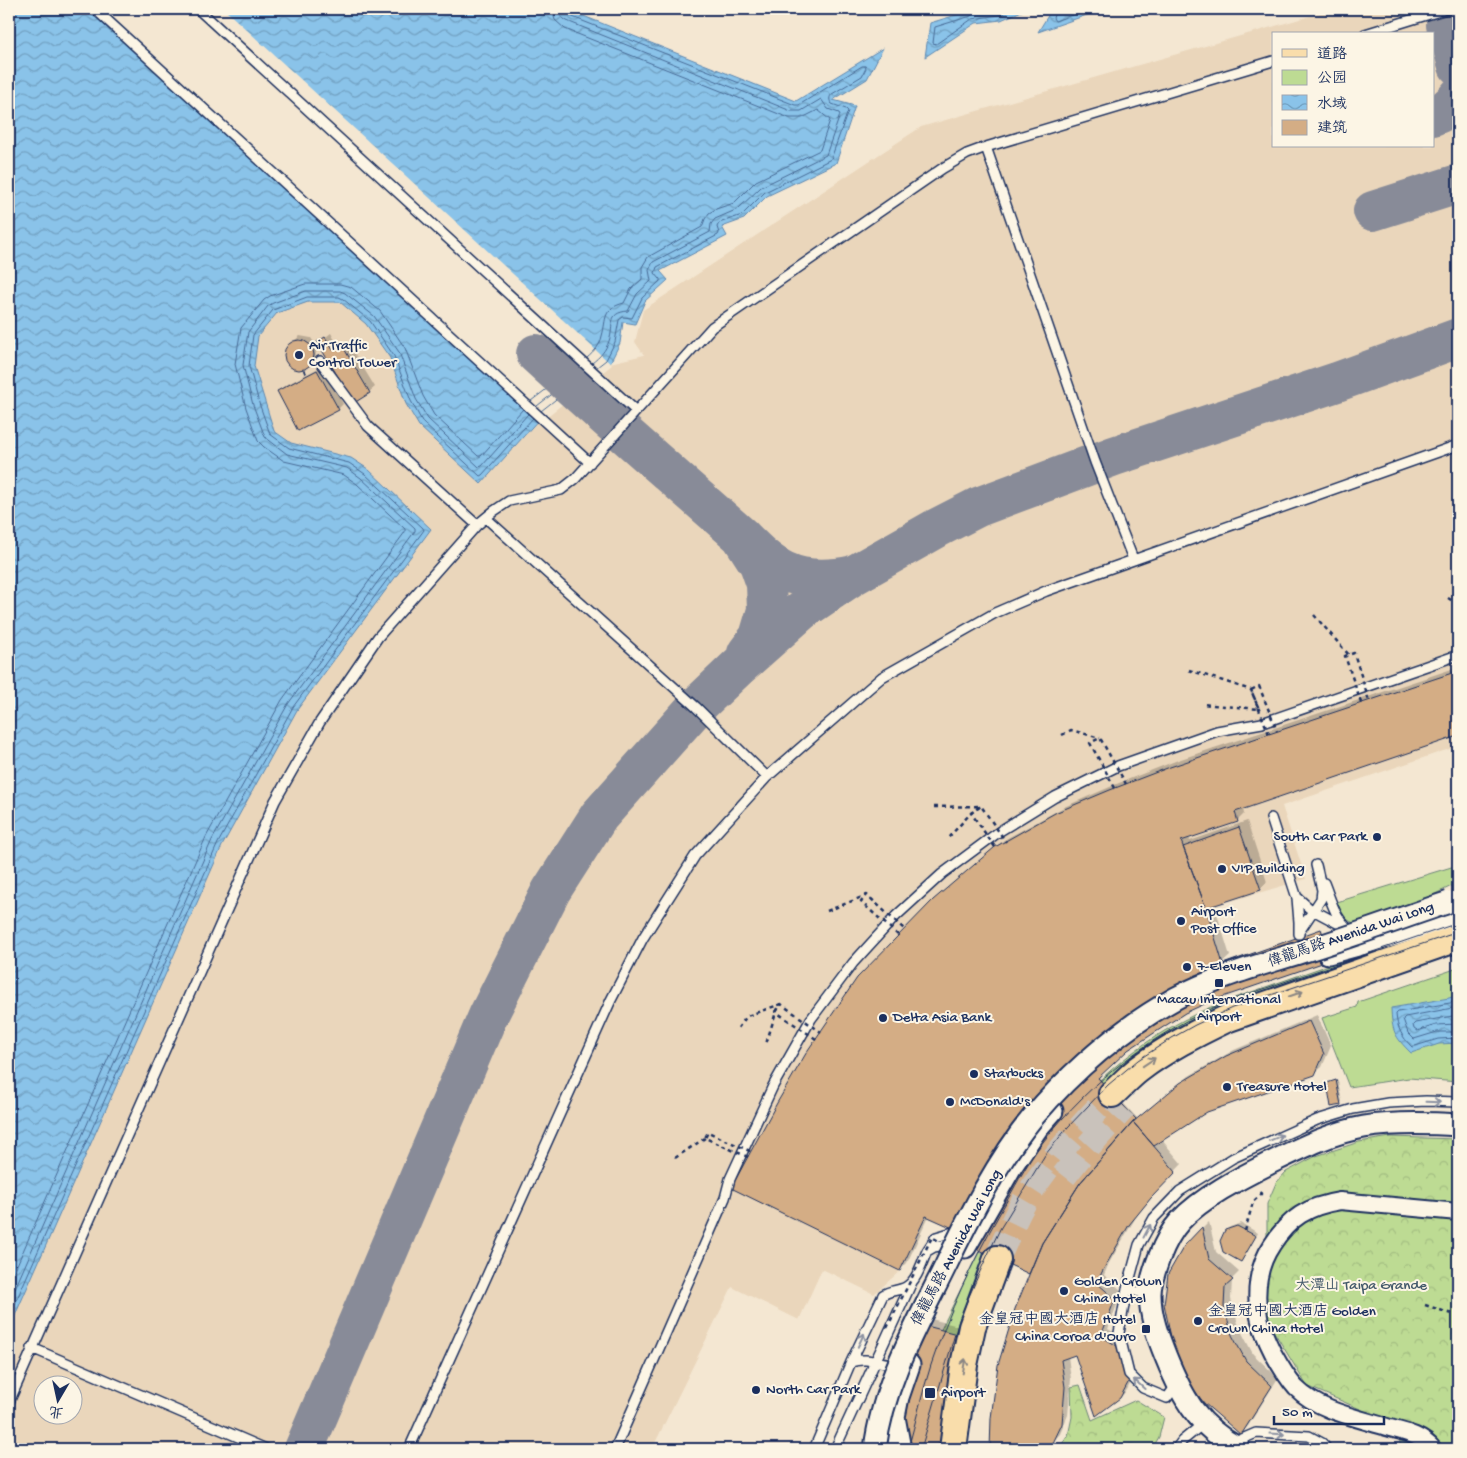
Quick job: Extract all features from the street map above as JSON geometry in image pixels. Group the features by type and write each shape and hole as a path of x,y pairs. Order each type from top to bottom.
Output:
{"main road":[{"path":"1458,938 1226,1019 1194,1034 1137,1071 1118,1100 1148,1085 1173,1067 1232,1035 1458,956"},
{"path":"952,1449 964,1366 972,1327 1005,1263 980,1377 970,1449"}],"street":[{"name":"偉龍馬路 Avenida Wai Long","path":"900,1449 894,1417 898,1397 910,1360 974,1230 1000,1185 1037,1128 1096,1066 1140,1032 1188,1002 1238,982 1295,963 1398,934 1456,903"},
{"name":"偉龍馬路 Avenida Wai Long","path":"875,1449 886,1397 904,1352 975,1208 1011,1148 1032,1118 1084,1064 1128,1028 1176,998 1194,990 1237,973 1456,903"},
{"path":"1235,1447 1193,1411 1177,1384 1153,1319 1150,1295 1153,1277 1162,1250 1178,1223 1199,1205 1256,1170 1315,1142 1339,1133 1406,1122 1458,1125"},
{"path":"1433,1449 1428,1443 1408,1433 1338,1412 1313,1400 1296,1387 1277,1360 1262,1330 1257,1301 1258,1280 1264,1256 1279,1233 1309,1209 1340,1201 1458,1212"},
{"path":"892,1449 894,1417"}],"lane":[{"path":"95,9 590,463"},
{"path":"198,9 636,411"},
{"path":"1371,32 1446,9"},
{"path":"9,1402 275,800 320,722 378,637 477,525 509,501 561,490 575,480 712,327 943,168 967,154 1272,61"},
{"path":"986,147 1095,462 1133,559"},
{"path":"320,361 368,426 477,525"},
{"path":"408,1449 611,1000 643,938 695,856 767,777 882,678 995,614 1046,591 1133,559 1458,445"},
{"path":"486,518 696,707 767,777"},
{"path":"615,1449 725,1198 730,1179 773,1086 811,1019 853,963 896,916 942,874 1000,831 1055,797 1118,766 1217,731 1262,723 1458,654"},
{"path":"1270,818 1297,898 1299,956 1295,963"},
{"path":"1298,934 1321,899 1322,894 1316,865 1336,916 1345,928"},
{"path":"1297,898 1314,911 1354,933 1377,940"},
{"path":"1177,1384 1167,1398 1143,1388 1129,1374 1119,1333 1127,1289 1139,1245 1154,1218 1180,1191 1233,1158 1317,1120 1353,1109 1388,1103 1458,1102"},
{"path":"835,1448 927,1251 936,1237 968,1228 974,1230 965,1241 934,1247 927,1251"},
{"path":"817,1447 851,1362 884,1295 909,1286 914,1280"},
{"path":"1127,1289 1150,1295"},
{"path":"32,1348 266,1449"},
{"path":"851,1362 858,1359 904,1364 910,1360"},
{"path":"1176,1449 1182,1441 1204,1422"},
{"path":"1235,1447 1256,1432 1309,1436 1327,1449"}],"path":[{"path":"304,370 307,376"},
{"path":"1448,598 1458,604"},
{"path":"1314,615 1349,654"},
{"path":"1361,703 1345,656 1349,654 1354,653 1369,701"},
{"path":"1189,670 1251,690 1259,686 1277,731"},
{"path":"1251,690 1269,734"},
{"path":"1201,704 1259,709"},
{"path":"1062,735 1072,730 1100,738 1126,784"},
{"path":"1100,738 1090,743 1115,788"},
{"path":"934,807 981,806"},
{"path":"948,838 971,813 981,806"},
{"path":"981,806 1006,842"},
{"path":"971,813 995,847"},
{"path":"827,911 867,895"},
{"path":"867,895 904,929"},
{"path":"867,895 860,902 898,935"},
{"path":"766,1044 776,1012 782,1004"},
{"path":"738,1028 747,1016 782,1004"},
{"path":"782,1004 821,1032"},
{"path":"776,1012 816,1039"},
{"path":"675,1158 705,1138 708,1132 752,1152"},
{"path":"705,1138 748,1157"},
{"path":"1245,1231 1251,1210"},
{"path":"887,1328 932,1237 941,1242"},
{"path":"1425,1305 1458,1316"}],"shaded area":[{"name":"Macau International Airport","path":"9,9 224,9 610,363 644,355 635,342 643,310 921,127 1335,9 1458,9 1458,746 1282,806 1306,879 1207,908 1223,964 1171,988 955,1229 926,1217 900,1271 874,1294 822,1269 799,1320 732,1287 652,1449 9,1449"}],"green space":[{"path":"1458,865 1458,883 1405,908 1362,923 1354,923 1341,915 1337,902"},
{"path":"1426,931 1458,933 1229,1011 1107,1088 1100,1080 1128,1056 1171,1027 1220,1003"},
{"path":"1458,968 1458,1082 1409,1078 1349,1087 1322,1018 1357,1007 1358,1002"},
{"name":"大潭山 Taipa Grande","path":"1391,1137 1458,1139 1458,1449 1401,1449 1397,1425 1307,1386 1259,1307 1267,1254 1267,1204 1276,1183 1286,1172 1316,1156 1359,1142"},
{"path":"979,1252 990,1257 943,1449 911,1449 908,1440 927,1358"},
{"path":"1080,1385 1092,1420 1136,1400 1164,1417 1159,1437 1152,1449 1058,1449 1068,1436 1072,1417 1071,1387"}],"water":[{"path":"9,9 566,9 796,101 883,48 867,79 833,100 855,106 836,163 767,196 744,219 722,227 727,236 660,271 668,280 645,301 635,324 623,322 620,343 610,363 540,418 481,484 419,426 406,404 390,358 366,324 340,302 308,302 277,313 258,336 254,366 274,431 291,443 351,458 368,469 431,529 297,710 222,846 9,1329"},
{"path":"976,9 1040,9 1024,10 1001,20 976,23 925,57 930,23"},
{"path":"1052,9 1104,9 1038,32"},
{"path":"1458,995 1458,1043 1439,1044 1411,1053 1395,1033 1391,1008"}],"pier":[{"path":"89,9 224,9 612,365 540,422"}],"building":[{"path":"325,337 333,350 342,345 370,393 354,403 317,342"},
{"name":"Air Traffic Control Tower","path":"299,340 310,344 314,355 310,366 299,370 288,366 284,355 288,344"},
{"path":"317,370 339,410 298,431 277,391"},
{"path":"1458,671 1458,736 1235,812 1238,822 1181,841 1206,908 1223,964 1171,988 1115,1024 1071,1062 955,1229 926,1216 900,1271 731,1188 808,1050 857,978 933,900 995,847 1055,813 1170,767"},
{"name":"VIP Building","path":"1239,827 1261,890 1206,908 1183,847"},
{"path":"1321,929 1331,960 1211,1001 1185,1013 1128,1050 1098,1078 1136,1119 1080,1183 1042,1243 1029,1274 951,1237 1071,1062 1115,1024 1171,988 1223,964"},
{"name":"Treasure Hotel","path":"1309,1021 1324,1054 1315,1075 1207,1112 1154,1146 1133,1122 1180,1083 1226,1056"},
{"path":"1336,1080 1341,1105 1331,1107 1327,1083"},
{"name":"Golden Crown China Hotel","path":"1133,1122 1176,1172 1129,1225 1097,1283 1115,1299 1101,1336 1117,1346 1129,1381 1120,1398 1096,1416 1075,1355 1061,1360 1065,1387 1062,1424 1053,1443 1043,1449 990,1449 991,1418 998,1365 1015,1309 1042,1243 1080,1183"},
{"path":"1237,1226 1256,1236 1241,1262 1223,1252 1220,1241 1225,1230"},
{"name":"金皇冠中國大酒店 Golden Crown China Hotel","path":"1202,1227 1209,1259 1233,1280 1225,1287 1224,1307 1232,1335 1246,1361 1272,1386 1241,1435 1204,1403 1185,1378 1172,1342 1164,1304 1168,1274 1184,1246"},
{"path":"923,1325 972,1338 944,1449 887,1449"}],"taxiway":[{"path":"1446,25 1458,66"},
{"path":"1434,116 1441,113 1458,97"},
{"path":"1373,211 1458,184"},
{"path":"304,1449 488,1016 551,891 599,816 696,707 801,611 854,575 978,507 1114,456 1337,382 1458,338"},
{"path":"536,354 741,536"},
{"path":"747,653 759,637 767,610 766,584 759,564 741,536 766,560 792,574 818,579 854,575"}],"tunnel":[{"path":"997,1259 1017,1214 1034,1186 1088,1119 1112,1094"},
{"path":"1064,1176 1082,1153 1124,1107"}],"tram line":[{"path":"908,1449 931,1365 945,1326 971,1269 990,1231 1031,1159 1062,1119 1082,1098 1150,1042 1201,1013 1228,1001 1458,923"},
{"path":"921,1449 960,1317 1000,1229 1045,1155 1068,1127 1108,1085 1138,1060 1172,1038 1232,1008 1458,932"}],"place":[{"name":"Air Traffic Control Tower","path":"299,355"},
{"name":"South Car Park","path":"1377,837"},
{"name":"VIP Building","path":"1222,869"},
{"name":"Airport Post Office","path":"1181,921"},
{"name":"7-Eleven","path":"1187,967"},
{"name":"Macau International Airport","path":"1219,983"},
{"name":"Delta Asia Bank","path":"883,1018"},
{"name":"Starbucks","path":"974,1074"},
{"name":"Treasure Hotel","path":"1227,1087"},
{"name":"McDonald's","path":"950,1102"},
{"name":"Golden Crown China Hotel","path":"1064,1291"},
{"name":"金皇冠中國大酒店 Golden Crown China Hotel","path":"1198,1321"},
{"name":"金皇冠中國大酒店 Hotel China Coroa d'Ouro","path":"1146,1329"},
{"name":"North Car Park","path":"756,1390"},
{"name":"Airport","path":"930,1393"}]}
